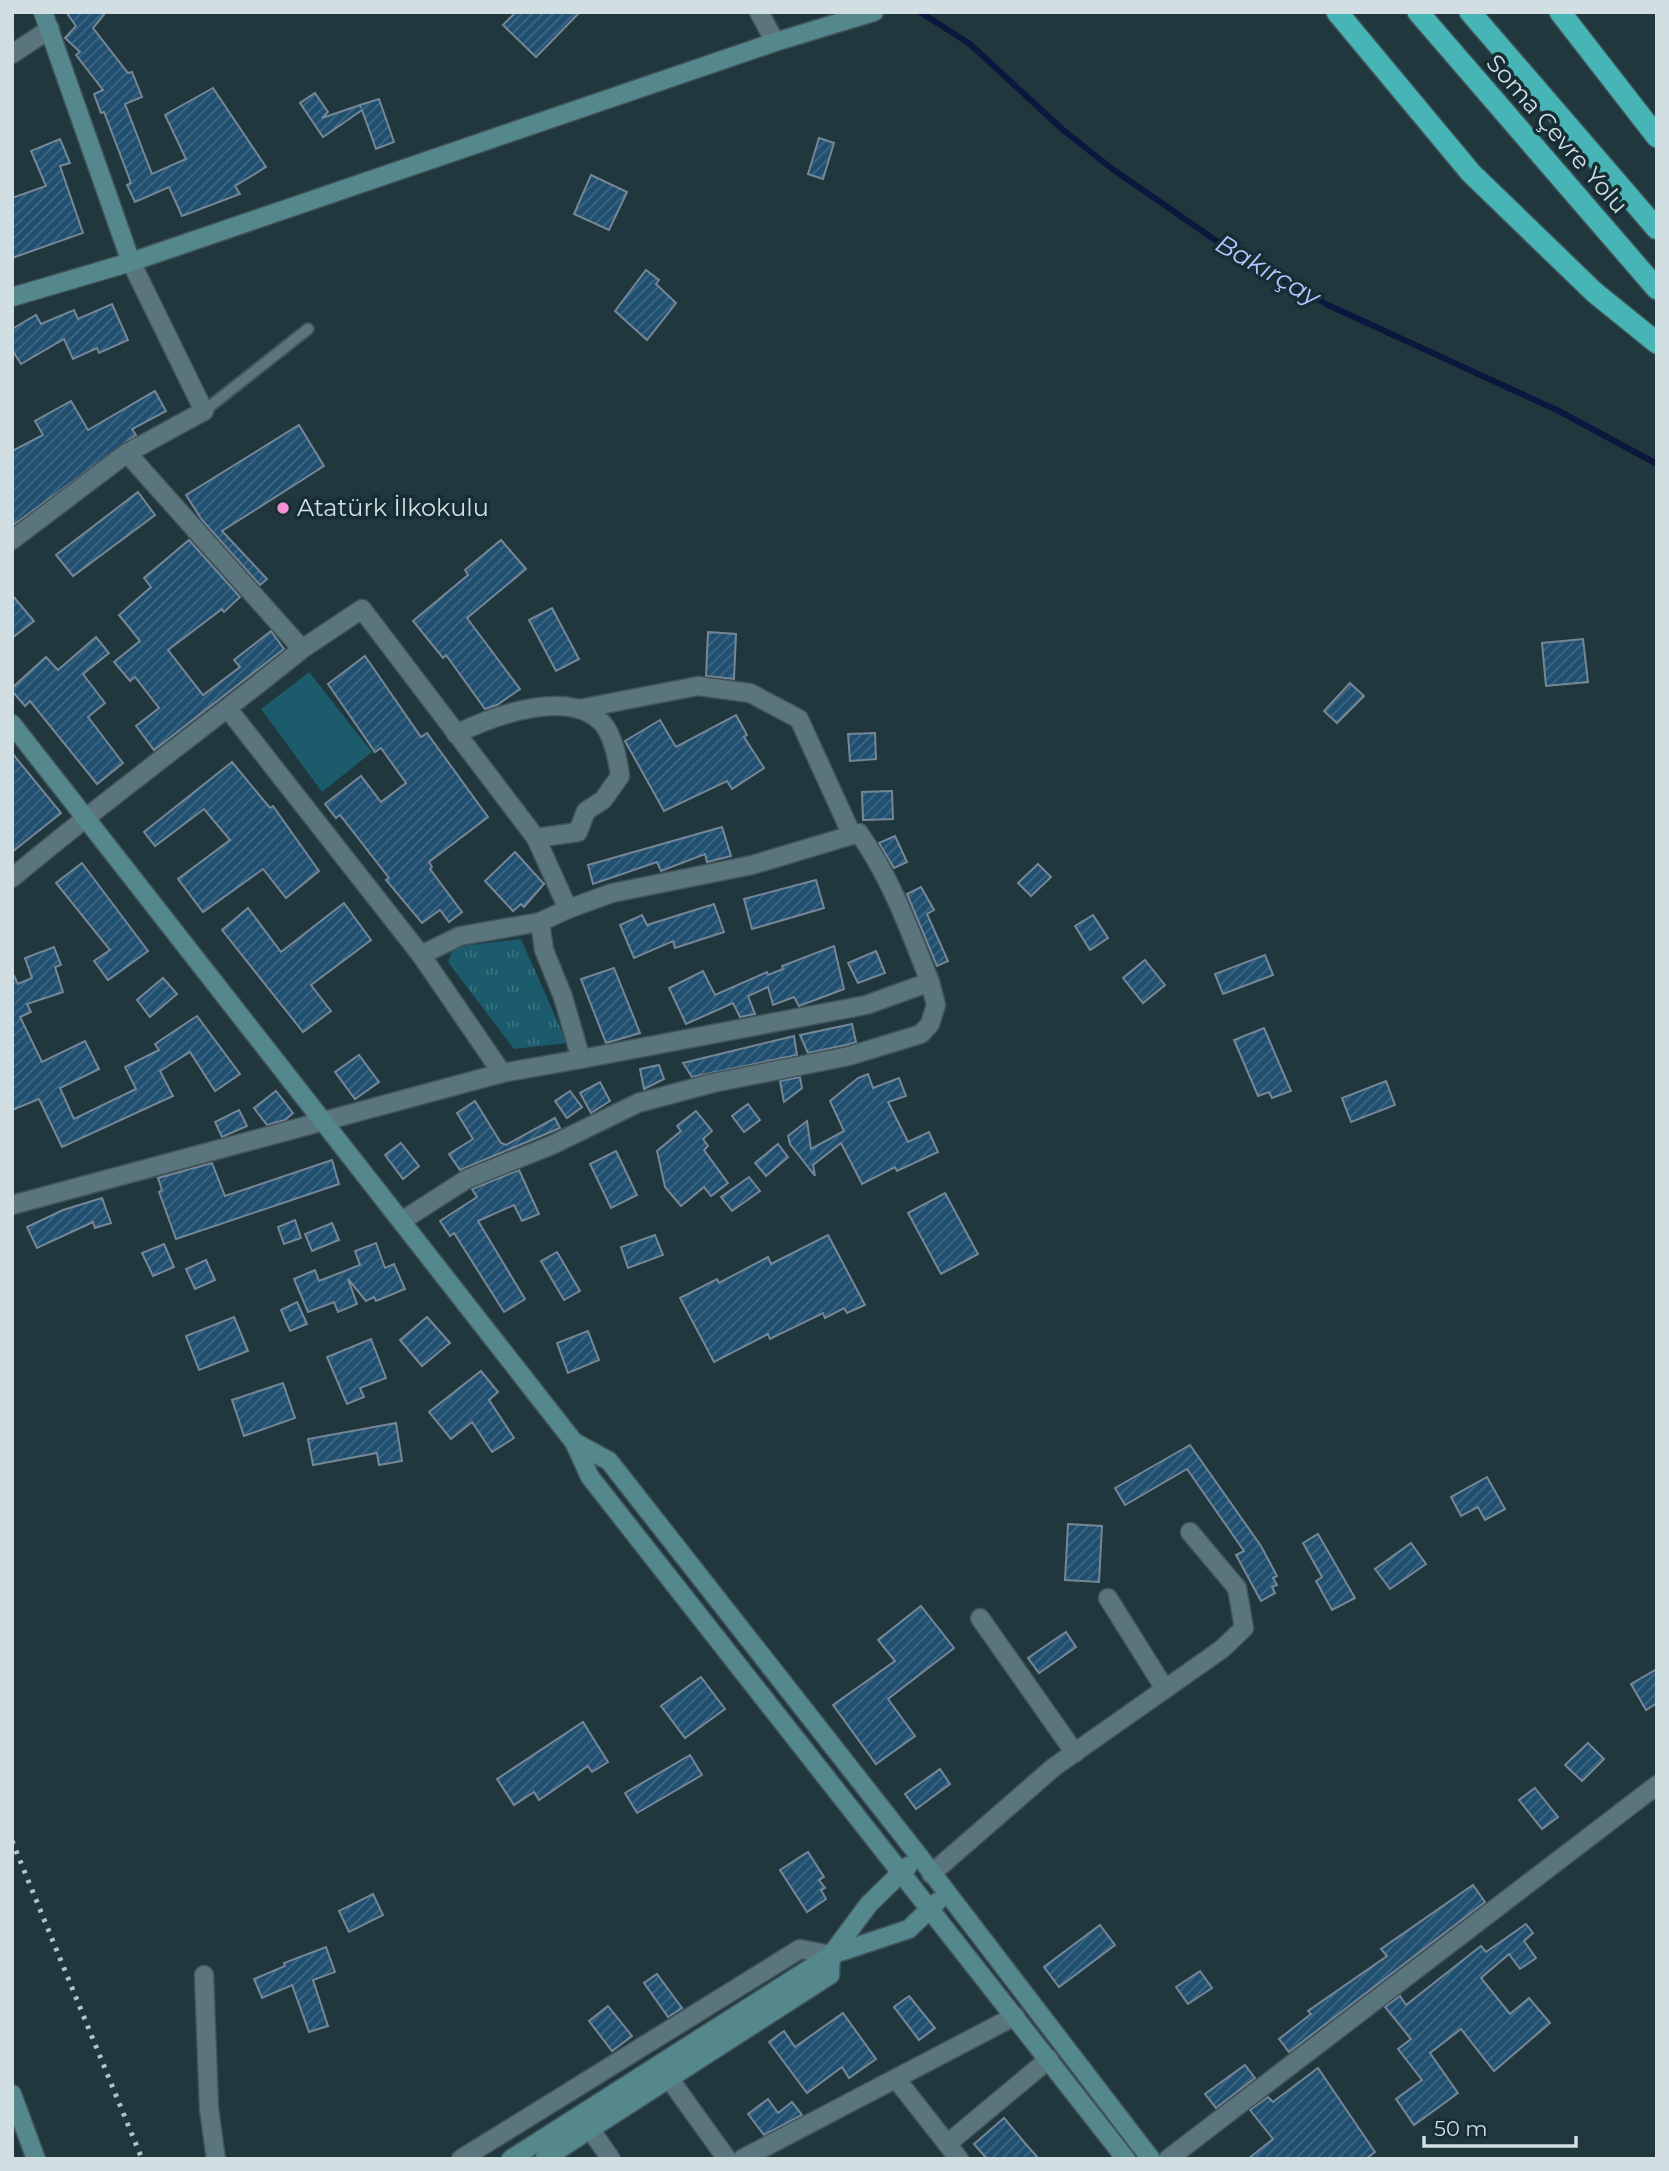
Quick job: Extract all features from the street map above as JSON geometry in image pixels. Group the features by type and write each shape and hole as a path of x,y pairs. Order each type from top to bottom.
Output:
{"highway":[{"path":"1337,12 1471,173 1594,292 1657,343"},
{"name":"Soma Çevre Yolu","path":"1418,12 1657,289"},
{"name":"Soma Çevre Yolu","path":"1470,12 1657,229"},
{"path":"1560,12 1657,137"}],"main road":[{"path":"12,297 131,262 795,35 874,12"},
{"path":"46,21 131,262"},
{"path":"12,724 83,818 403,1220 574,1442 590,1476 1126,2159"},
{"path":"574,1442 609,1461 919,1856 1151,2159"},
{"path":"544,2159 830,1975 831,1955 870,1903 919,1856"},
{"path":"511,2159 831,1955 909,1929 945,1893"},
{"path":"12,2094 36,2159"}],"street":[{"path":"759,12 775,42"},
{"path":"12,54 46,21"},
{"path":"12,540 127,453 204,411 131,262"},
{"path":"127,453 302,649"},
{"path":"12,877 83,818 228,709 302,649 362,608 536,838 568,909"},
{"path":"579,709 698,686 750,692 799,719 852,835"},
{"path":"456,734 495,715 567,705 587,711 605,726 620,776 608,795 586,811 578,832 536,838"},
{"path":"228,709 421,955 502,1073"},
{"path":"403,1220 467,1180 552,1145 638,1102 713,1083 862,1052 920,1034 930,1024 936,1005 930,982 905,919 871,849 859,833 752,865 611,893 540,922 460,936 421,955"},
{"path":"540,922 544,950 563,997 581,1059"},
{"path":"12,1205 502,1073 866,1005 930,982"},
{"path":"931,1874 1074,1753 1222,1649 1244,1628 1237,1588 1190,1532"},
{"path":"1108,1598 1166,1689"},
{"path":"980,1618 1074,1753"},
{"path":"1168,2159 1657,1785"},
{"path":"461,2159 800,1949 831,1955"},
{"path":"204,1975 209,2109 216,2159"},
{"path":"742,2159 1015,2016"},
{"path":"947,2144 1049,2059"},
{"path":"668,2077 727,2159"},
{"path":"897,2080 959,2159"},
{"path":"590,2129 611,2159"}],"lane":[{"path":"204,411 308,329"}],"green space":[{"path":"309,672 372,752 322,792 261,709"},
{"path":"521,939 567,1043 514,1049 448,962 454,947"}],"building":[{"path":"66,12 106,12 93,28 128,73 132,72 142,97 125,104 152,174 186,159 165,115 213,88 266,167 235,186 240,194 182,216 169,187 135,202 127,185 131,183 104,112 101,113 94,94 103,90 76,55 80,52 65,38 76,26"},
{"path":"516,12 580,12 536,57 503,25"},
{"path":"315,93 328,112 322,118 379,99 394,142 376,149 362,110 323,137 300,103"},
{"path":"819,138 834,143 823,179 808,174"},
{"path":"60,139 70,163 60,166 83,233 12,258 12,198 46,186 31,151"},
{"path":"591,175 627,192 609,230 574,214"},
{"path":"646,270 659,280 656,284 676,303 647,340 615,311"},
{"path":"112,304 128,340 99,353 97,348 73,359 64,339 21,364 12,350 12,329 36,315 41,324 74,310 78,319"},
{"path":"155,391 166,411 132,429 136,435 12,526 12,451 43,435 35,421 71,401 88,430"},
{"path":"299,425 324,466 222,531 267,579 260,585 202,520 186,495"},
{"path":"138,492 155,515 73,576 56,555"},
{"path":"189,540 240,597 224,612 222,609 168,650 203,695 240,667 234,660 271,631 284,649 154,750 136,726 159,708 135,677 130,681 114,662 140,641 119,615 151,587 144,578"},
{"path":"501,540 526,569 467,618 520,689 497,705 485,709 446,655 443,658 413,621 468,575 465,570"},
{"path":"12,595 34,621 12,638"},
{"path":"552,608 579,659 556,671 529,620"},
{"path":"708,632 736,634 734,679 706,676"},
{"path":"96,637 109,653 83,674 105,703 88,717 123,763 97,784 30,701 25,706 12,691 12,688 46,657 58,670"},
{"path":"1583,639 1588,682 1546,686 1542,643"},
{"path":"365,656 421,737 427,733 488,817 429,862 432,867 430,869 462,912 449,922 440,910 422,923 386,880 389,878 340,815 336,818 325,804 361,776 381,802 406,783 381,748 375,752 328,684"},
{"path":"1350,683 1364,696 1337,723 1324,711"},
{"path":"736,715 747,735 744,737 764,768 732,789 727,781 664,811 625,741 660,720 676,747"},
{"path":"875,733 876,759 850,761 848,734"},
{"path":"12,753 61,813 12,852"},
{"path":"232,762 270,808 273,806 319,871 286,898 263,869 203,912 178,879 230,840 204,809 155,846 144,832"},
{"path":"892,791 893,819 863,820 862,792"},
{"path":"722,827 731,856 707,862 705,854 661,871 657,862 593,884 588,865"},
{"path":"895,836 907,862 894,868 879,843"},
{"path":"515,852 544,884 524,907 521,904 513,911 485,881"},
{"path":"82,863 148,951 108,980 94,961 110,950 56,883"},
{"path":"1038,864 1051,877 1031,896 1018,883"},
{"path":"816,880 824,908 752,929 744,899"},
{"path":"921,887 934,910 927,914 948,961 937,966 907,894"},
{"path":"344,903 371,940 311,985 331,1011 303,1032 222,930 248,908 281,952"},
{"path":"714,904 724,932 675,948 673,941 634,958 620,925 642,915 647,925"},
{"path":"1093,915 1108,938 1090,950 1075,926"},
{"path":"834,946 844,989 799,1006 794,997 773,1005 768,987 748,996 755,1014 740,1017 733,1003 686,1024 669,988 703,971 715,995"},
{"path":"54,947 61,965 55,967 63,992 27,1004 31,1012 20,1017 42,1062 85,1041 99,1069 60,1088 74,1119 136,1089 125,1067 159,1050 155,1044 197,1016 240,1074 215,1091 190,1052 160,1071 173,1096 62,1147 39,1099 12,1110 12,972 18,984 32,978 25,958"},
{"path":"876,951 885,973 858,983 848,963"},
{"path":"1265,955 1273,975 1223,994 1215,974"},
{"path":"1145,960 1165,985 1143,1003 1123,978"},
{"path":"614,968 640,1033 606,1043 581,979"},
{"path":"163,978 177,994 150,1017 137,1000"},
{"path":"852,1024 856,1042 846,1045 808,1053 800,1035"},
{"path":"1264,1028 1291,1091 1272,1098 1269,1092 1258,1096 1234,1040"},
{"path":"794,1036 797,1055 692,1077 683,1063"},
{"path":"359,1055 379,1082 355,1099 335,1072"},
{"path":"659,1065 664,1079 644,1089 640,1069"},
{"path":"868,1074 873,1088 899,1078 906,1096 888,1102 908,1142 929,1132 938,1152 897,1171 895,1167 862,1184 841,1143 813,1165 815,1176 790,1144 788,1136 807,1121 811,1149 844,1131 830,1101 858,1078"},
{"path":"800,1077 802,1088 784,1102 780,1081"},
{"path":"1386,1081 1395,1105 1351,1122 1342,1098"},
{"path":"600,1082 610,1101 591,1113 580,1093"},
{"path":"276,1091 293,1113 285,1120 267,1125 254,1108"},
{"path":"570,1091 582,1107 567,1118 555,1101"},
{"path":"475,1101 501,1143 506,1145 555,1118 560,1128 460,1170 449,1154 473,1139 457,1113"},
{"path":"748,1104 760,1120 744,1132 732,1116"},
{"path":"239,1110 247,1126 222,1137 215,1122"},
{"path":"696,1111 712,1131 703,1139 708,1146 704,1150 728,1183 711,1196 704,1187 681,1206 665,1187 657,1151 681,1131 677,1126"},
{"path":"401,1143 419,1166 403,1179 385,1155"},
{"path":"778,1144 788,1157 766,1176 755,1163"},
{"path":"616,1151 637,1195 611,1208 590,1164"},
{"path":"332,1160 339,1184 176,1239 159,1192 162,1190 158,1178 212,1163 225,1196"},
{"path":"519,1170 539,1214 522,1221 514,1205 478,1221 525,1299 504,1312 454,1233 450,1236 440,1221 477,1197 472,1189"},
{"path":"749,1177 760,1191 732,1211 721,1197"},
{"path":"945,1193 978,1254 941,1274 908,1213"},
{"path":"102,1198 111,1223 95,1228 93,1222 37,1248 27,1227 63,1210"},
{"path":"295,1220 301,1238 284,1244 278,1227"},
{"path":"332,1223 339,1240 312,1251 305,1234"},
{"path":"655,1235 663,1255 628,1268 621,1247"},
{"path":"828,1235 865,1305 847,1313 844,1308 825,1318 823,1313 770,1339 768,1334 714,1362 680,1298 717,1279 719,1283 768,1257 771,1264"},
{"path":"376,1243 385,1268 394,1264 405,1289 376,1301 374,1297 366,1301 348,1279 357,1304 338,1312 334,1302 308,1312 294,1279 315,1270 319,1281 360,1265 355,1251"},
{"path":"164,1244 174,1267 153,1276 142,1253"},
{"path":"557,1252 580,1291 564,1300 541,1261"},
{"path":"206,1260 215,1280 195,1289 186,1269"},
{"path":"297,1302 307,1324 290,1331 281,1310"},
{"path":"234,1317 248,1351 199,1370 186,1336"},
{"path":"427,1317 450,1343 422,1366 400,1340"},
{"path":"588,1331 599,1360 568,1373 557,1343"},
{"path":"371,1339 386,1378 360,1388 364,1397 347,1404 327,1357"},
{"path":"481,1371 498,1392 489,1400 514,1438 492,1452 472,1422 451,1439 429,1412"},
{"path":"283,1383 295,1418 244,1436 232,1400"},
{"path":"396,1423 402,1461 379,1465 377,1453 313,1465 308,1439"},
{"path":"1190,1445 1261,1546 1277,1576 1273,1578 1277,1585 1272,1587 1275,1593 1261,1601 1236,1555 1244,1551 1187,1469 1125,1505 1115,1488"},
{"path":"1487,1477 1505,1509 1485,1520 1478,1507 1461,1516 1451,1497"},
{"path":"1068,1524 1102,1526 1099,1582 1065,1580"},
{"path":"1318,1534 1355,1598 1332,1610 1316,1581 1322,1577 1303,1543"},
{"path":"1411,1543 1426,1564 1390,1589 1375,1569"},
{"path":"921,1606 954,1648 888,1699 915,1736 876,1764 833,1705 895,1661 878,1640"},
{"path":"1066,1632 1076,1647 1039,1673 1028,1658"},
{"path":"1657,1669 1657,1703 1646,1710 1631,1684"},
{"path":"701,1677 725,1709 685,1738 661,1706"},
{"path":"583,1722 608,1762 592,1772 588,1766 539,1800 534,1792 514,1805 497,1779"},
{"path":"1588,1743 1604,1759 1582,1781 1565,1765"},
{"path":"690,1755 702,1775 637,1813 625,1793"},
{"path":"940,1769 950,1784 916,1809 905,1794"},
{"path":"1535,1788 1558,1817 1542,1829 1519,1800"},
{"path":"808,1852 824,1877 819,1880 825,1888 821,1890 826,1899 807,1912 780,1870"},
{"path":"1473,1885 1485,1902 1289,2052 1279,2039 1311,2014 1308,2011 1387,1956 1381,1949"},
{"path":"373,1894 383,1915 349,1932 339,1911"},
{"path":"1526,1924 1533,1933 1524,1941 1536,1958 1520,1969 1509,1954 1481,1978 1510,2014 1529,1998 1550,2023 1494,2071 1461,2029 1430,2053 1458,2093 1414,2125 1396,2099 1422,2080 1398,2049 1411,2039 1385,2007 1400,1996 1406,2005 1481,1946 1486,1952"},
{"path":"1100,1925 1115,1945 1059,1987 1044,1967"},
{"path":"326,1947 335,1972 313,1980 328,2026 309,2032 292,1985 262,1998 254,1979 285,1966 284,1963"},
{"path":"1200,1971 1212,1988 1188,2004 1176,1987"},
{"path":"657,1974 682,2008 668,2017 644,1983"},
{"path":"909,1996 935,2028 919,2040 894,2007"},
{"path":"608,2006 632,2036 612,2051 589,2021"},
{"path":"843,2013 876,2059 849,2078 842,2067 807,2093 769,2042 784,2031 795,2047"},
{"path":"1245,2065 1255,2078 1216,2108 1205,2094"},
{"path":"1318,2068 1375,2152 1366,2159 1248,2159 1273,2139 1250,2110 1268,2097 1273,2102"},
{"path":"768,2099 778,2113 792,2102 802,2115 764,2135 748,2114"},
{"path":"1004,2118 1039,2159 987,2159 974,2144"}],"waterway":[{"name":"Bakırçay","path":"920,12 970,44 1062,129 1111,168 1218,242 1328,305 1559,411 1657,464"}],"railway":[{"path":"12,1841 142,2159"}],"place":[{"name":"Atatürk İlkokulu","path":"283,508"}]}
